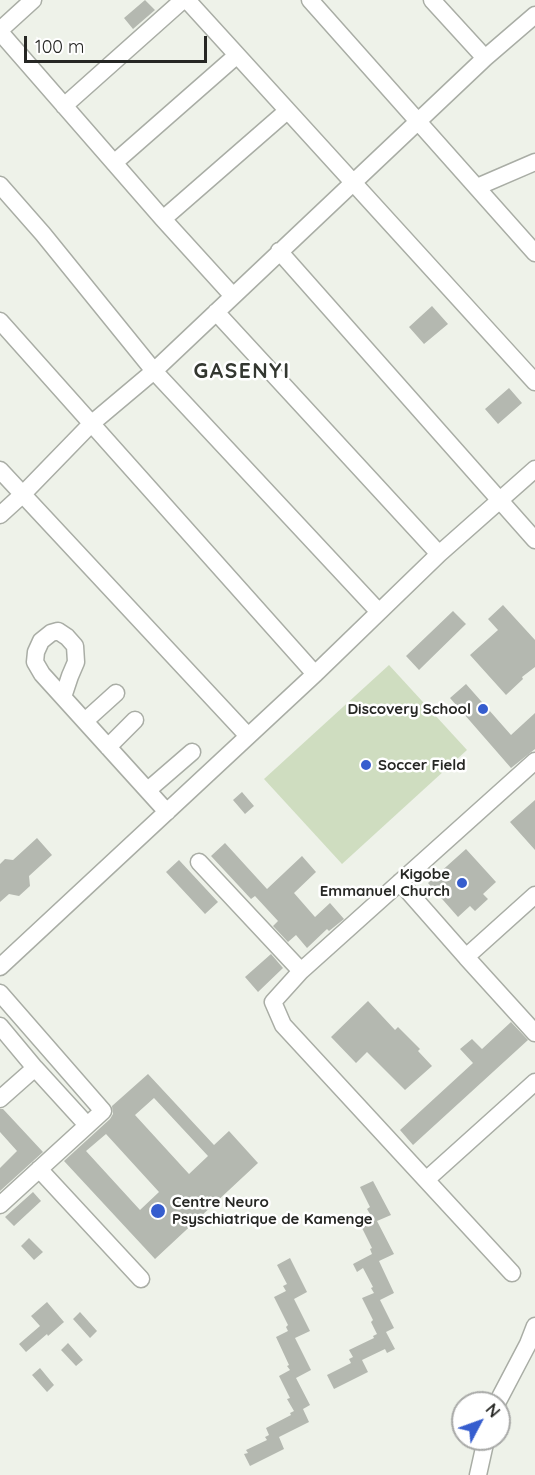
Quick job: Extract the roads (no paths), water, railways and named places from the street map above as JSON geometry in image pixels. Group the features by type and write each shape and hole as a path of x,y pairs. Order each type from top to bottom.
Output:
{"street":[{"path":"33,0 0,31 233,296"},
{"path":"64,106 185,0 535,382"},
{"path":"310,0 535,254"},
{"path":"432,0 485,58"},
{"path":"0,515 91,424 154,371 485,58 535,15"},
{"path":"114,163 236,56"},
{"path":"163,219 287,111"},
{"path":"477,187 535,162"},
{"path":"0,185 43,234 154,371 379,612"},
{"path":"279,251 535,540"},
{"path":"216,312 439,554"},
{"path":"0,321 315,674"},
{"path":"0,968 315,674 439,554 535,469"},
{"path":"0,470 248,736"},
{"path":"85,721 116,693"},
{"path":"63,697 167,812"},
{"path":"108,747 135,720"},
{"path":"148,790 192,752"},
{"path":"512,1273 283,1025 273,1002 301,971 535,761"},
{"path":"199,862 301,971"},
{"path":"400,882 535,1033"},
{"path":"466,957 535,895"},
{"path":"0,993 103,1111 0,1205"},
{"path":"0,1026 87,1125"},
{"path":"0,1099 35,1068"},
{"path":"426,1180 535,1082"},
{"path":"39,1169 141,1279"},
{"path":"503,1391 535,1326"},
{"path":"478,1475 483,1451"}],"place":[{"name":"Discovery School","path":"483,709"},
{"name":"Soccer Field","path":"366,765"},
{"name":"Kigobe Emmanuel Church","path":"462,883"},
{"name":"Centre Neuro Psyschiatrique de Kamenge","path":"158,1211"}],"district":[{"name":"GASENYI","path":"242,372"}]}
